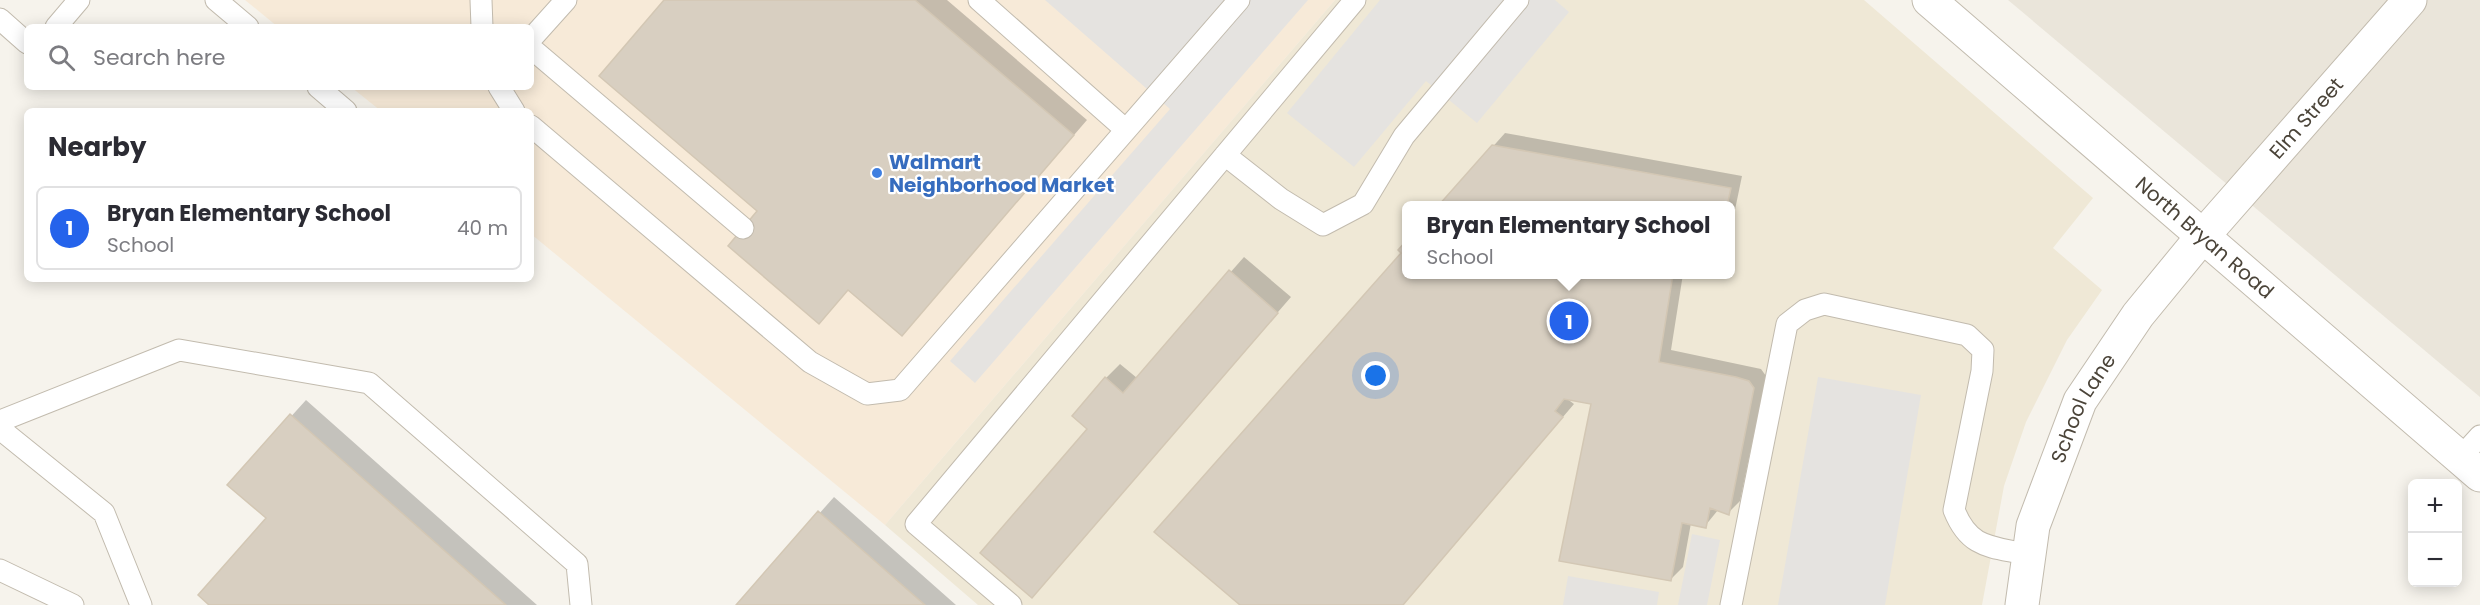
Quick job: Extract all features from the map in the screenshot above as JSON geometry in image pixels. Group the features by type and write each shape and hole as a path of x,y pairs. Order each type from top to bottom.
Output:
{"street":[{"name":"North Bryan Road","path":"1929,0 2202,237 2473,456"},
{"name":"Elm Street","path":"2202,237 2410,0"},
{"name":"School Lane","path":"2022,605 2033,526 2080,401 2138,315 2202,237"}],"lane":[{"path":"59,24 79,0"},
{"path":"216,0 244,24"},
{"path":"481,0 482,24"},
{"path":"534,36 566,0"},
{"path":"979,0 1126,130"},
{"path":"534,129 810,362 867,394 900,390 1239,0"},
{"path":"1011,605 916,524 1355,0"},
{"path":"1225,155 1281,199 1323,225 1363,204 1404,136 1518,0"},
{"path":"0,20 24,40"},
{"path":"534,51 743,228"},
{"path":"322,90 342,108"},
{"path":"501,90 512,108"},
{"path":"1731,605 1786,324 1804,310 1824,304 1967,335 1983,350 1982,371 1954,510 1962,529 1979,543 2029,555"},
{"path":"0,421 179,350 369,383 577,564 580,605"},
{"path":"0,429 104,513 141,605"},
{"path":"0,570 73,605"}],"shaded area":[{"path":"245,0 1335,0 885,525 534,236 534,108 377,108 355,90 534,90 534,24 274,24"},
{"path":"1045,0 1308,0 975,383 950,361 1170,109"},
{"path":"1335,0 1864,0 2093,198 2053,248 2102,290 2067,340 2026,422 2004,486 1982,605 978,605 885,525"},
{"path":"1380,0 1555,0 1569,12 1477,123 1426,81 1354,167 1287,113"},
{"path":"2008,0 2480,0 2480,397"},
{"path":"1818,377 1921,395 1885,605 1778,605"},
{"path":"1692,534 1720,540 1707,605 1678,605"},
{"path":"1568,576 1659,592 1657,605 1563,605"}],"building":[{"name":"Walmart Neighborhood Market","path":"664,0 915,0 1074,135 902,336 848,290 819,324 728,246 757,211 599,76"},
{"path":"1492,145 1731,188 1728,201 1442,201"},
{"path":"1402,246 1402,279 1672,279 1659,362 1736,377 1749,381 1754,388 1729,515 1710,508 1706,528 1682,523 1671,581 1559,561 1591,404 1564,399 1555,411 1563,417 1403,605 1240,605 1154,532 1401,253 1398,250"},
{"path":"1229,270 1278,313 1032,598 980,553 1087,429 1072,416 1105,377 1123,393"},
{"path":"290,414 506,605 209,605 198,595 266,518 227,485"},
{"path":"818,511 925,605 736,605"}],"place":[{"name":"Walmart Neighborhood Market","path":"877,173"},
{"name":"Bryan Elementary School","path":"1569,321"}]}
